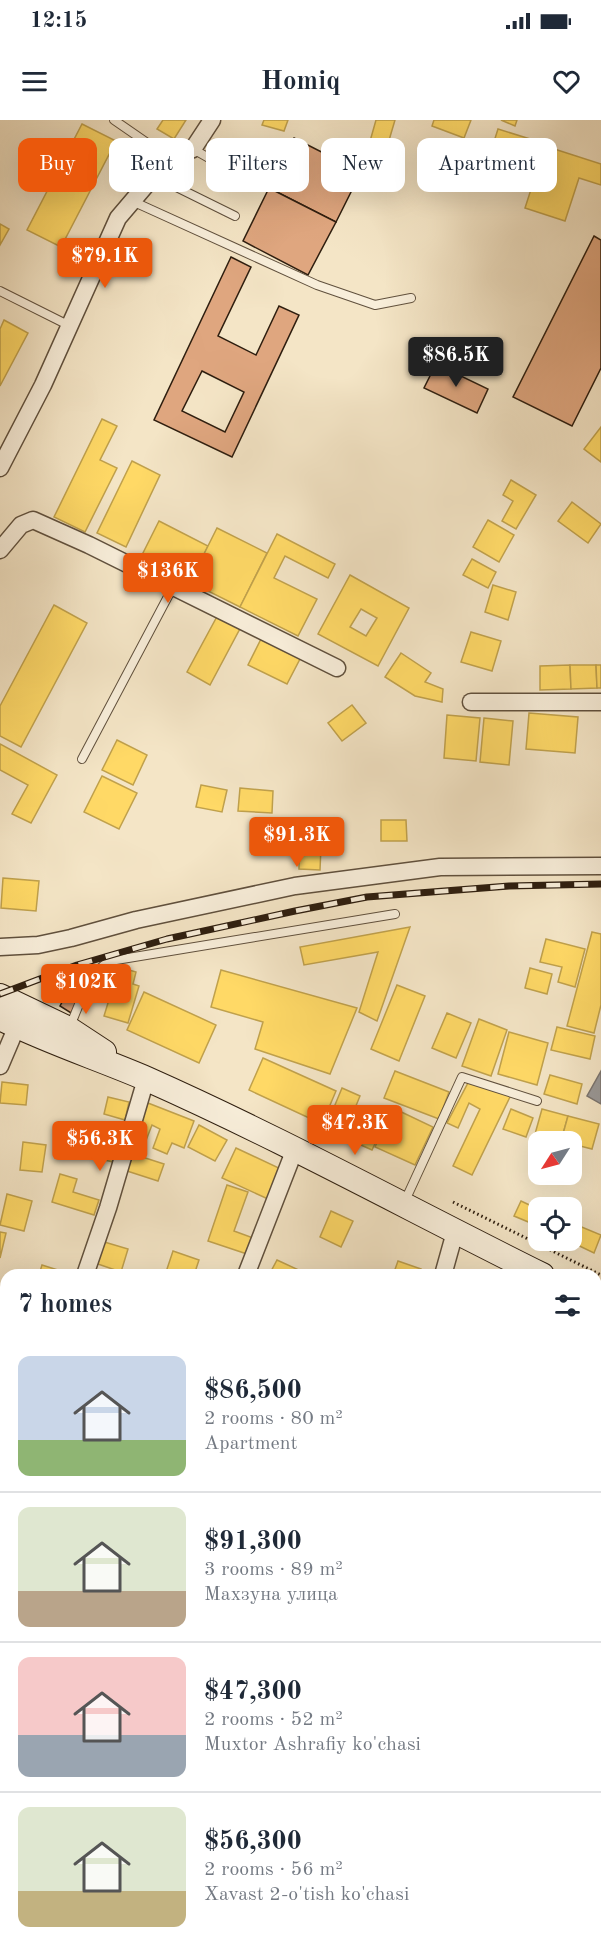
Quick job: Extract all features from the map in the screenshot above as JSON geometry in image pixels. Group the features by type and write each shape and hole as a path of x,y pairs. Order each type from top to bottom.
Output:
{"main road":[{"path":"0,996 69,1029 146,1079"},
{"path":"9,1022 146,1079 295,1149 530,1269"}],"street":[{"path":"194,147 212,120"},
{"path":"0,468 43,385 118,218 140,192"},
{"path":"0,550 21,525 33,520 89,545 337,668"},
{"path":"471,702 601,702"},
{"path":"0,947 38,945 136,920 295,886 440,867 601,866"},
{"path":"0,1066 9,1022"},
{"path":"87,1269 108,1208 146,1079"},
{"path":"248,1269 295,1149"},
{"path":"445,1269 455,1232"}],"lane":[{"path":"114,120 140,138"},
{"path":"186,192 235,216"},
{"path":"132,201 317,285 375,305 411,298"},
{"path":"0,291 70,326"},
{"path":"82,759 173,587"},
{"path":"69,1029 99,967 110,961 395,914"},
{"path":"404,1203 462,1077 537,1101"}],"path":[{"path":"453,1202 589,1269"}],"building: Homes":[{"path":"163,120 186,120 175,138 157,129"},
{"path":"264,120 288,120 284,131 262,125"},
{"path":"376,120 395,120 390,138 371,138"},
{"path":"434,120 471,120 464,138 432,126"},
{"path":"501,120 517,120 515,126"},
{"path":"82,124 110,138 109,154 97,178 97,138 75,138"},
{"path":"498,129 527,138 495,138"},
{"path":"557,150 601,164 601,185 579,178 565,221 525,208 530,192 557,192"},
{"path":"47,192 90,192 61,247 27,230"},
{"path":"0,224 9,229 0,245"},
{"path":"4,320 28,333 0,386 0,329"},
{"path":"102,419 117,426 100,460 117,468 85,532 54,517"},
{"path":"601,427 601,462 584,449"},
{"path":"132,461 160,475 126,547 97,533"},
{"path":"511,480 536,495 516,529 502,521 513,501 503,495"},
{"path":"572,502 601,524 588,543 558,521"},
{"path":"488,520 514,535 499,562 473,547"},
{"path":"159,521 208,546 190,582 141,557"},
{"path":"217,528 267,553 240,607 190,582"},
{"path":"277,534 335,564 328,578 285,556 274,578 317,599 298,636 240,607"},
{"path":"472,559 496,572 488,588 463,575"},
{"path":"350,575 409,608 378,666 318,634","holes":["361,609 377,618 366,636 350,627"]},
{"path":"493,585 516,592 508,620 485,612"},
{"path":"54,605 87,623 21,747 0,736 0,706"},
{"path":"220,611 243,623 210,685 187,672"},
{"path":"471,632 501,641 492,671 461,662"},
{"path":"262,637 301,657 287,684 248,665"},
{"path":"401,653 431,673 425,682 443,689 442,702 415,696 385,677"},
{"path":"570,665 571,689 540,690 540,666"},
{"path":"570,665 596,665 597,688 571,689"},
{"path":"596,665 601,665 601,688 597,688"},
{"path":"352,705 366,723 342,741 328,723"},
{"path":"529,713 578,717 575,753 526,749"},
{"path":"447,715 480,718 476,761 444,758"},
{"path":"484,718 513,721 509,765 480,762"},
{"path":"117,740 147,755 133,785 102,770"},
{"path":"0,744 57,775 31,823 12,814 28,785 0,770"},
{"path":"102,776 137,793 119,829 84,812"},
{"path":"201,785 227,790 222,812 196,807"},
{"path":"240,788 273,791 272,813 238,811"},
{"path":"381,820 406,820 407,841 381,841"},
{"path":"299,845 321,846 320,870 299,869"},
{"path":"3,878 39,881 36,911 1,908"},
{"path":"410,927 377,1021 359,1012 378,952 304,965 300,947"},
{"path":"592,932 601,934 601,1005 594,1033 567,1026"},
{"path":"546,939 585,949 575,987 558,982 562,967 540,962"},
{"path":"119,967 136,972 133,984 139,986 128,1023 104,1016"},
{"path":"530,968 552,974 547,994 525,988"},
{"path":"221,970 357,1008 330,1074 255,1049 263,1022 211,1007"},
{"path":"397,985 425,996 399,1061 371,1049"},
{"path":"144,992 216,1025 199,1063 127,1030"},
{"path":"447,1013 471,1023 456,1058 432,1048"},
{"path":"479,1019 507,1030 491,1076 462,1066"},
{"path":"557,1027 595,1036 590,1059 551,1050"},
{"path":"509,1032 548,1043 537,1085 498,1074"},
{"path":"263,1058 336,1091 322,1124 249,1090"},
{"path":"395,1071 449,1092 439,1119 384,1098"},
{"path":"550,1075 582,1084 577,1104 544,1094"},
{"path":"469,1081 511,1095 472,1175 453,1166 480,1109 469,1103 458,1128 447,1123"},
{"path":"2,1082 28,1085 26,1105 0,1103"},
{"path":"342,1088 360,1096 351,1118 381,1131 372,1150 325,1129"},
{"path":"108,1097 129,1102 125,1120 104,1114"},
{"path":"148,1103 194,1121 184,1148 172,1143 167,1154 153,1148 160,1129 152,1125 143,1148 132,1144"},
{"path":"393,1108 433,1127 415,1165 375,1147"},
{"path":"511,1109 533,1118 526,1137 503,1129"},
{"path":"542,1109 568,1116 564,1131 536,1131"},
{"path":"568,1116 599,1124 592,1149 582,1146 582,1131 564,1131"},
{"path":"105,1125 121,1129 113,1162 96,1158"},
{"path":"199,1125 227,1140 215,1161 188,1147"},
{"path":"23,1142 46,1145 42,1172 20,1170"},
{"path":"236,1148 281,1169 268,1199 222,1178"},
{"path":"133,1154 164,1164 158,1181 127,1171"},
{"path":"60,1174 77,1179 73,1192 99,1200 94,1215 52,1202"},
{"path":"227,1185 248,1192 234,1231 256,1239 250,1255 208,1241"},
{"path":"7,1194 32,1201 24,1231 0,1225"},
{"path":"521,1201 528,1204 528,1222 514,1216"},
{"path":"331,1211 353,1221 341,1247 320,1237"},
{"path":"582,1227 601,1235 594,1253 582,1247"},
{"path":"0,1232 6,1233 0,1258"},
{"path":"101,1241 128,1249 122,1269 112,1269 95,1263"},
{"path":"173,1251 199,1260 196,1269 167,1269"},
{"path":"277,1260 296,1269 272,1269"},
{"path":"398,1261 421,1269 395,1269"},
{"path":"42,1265 55,1269 41,1269"}],"building: Industry":[{"path":"601,1071 601,1104 587,1096"}],"building: Other":[{"path":"309,146 321,152 321,192 351,192 336,222 277,192 309,192"},
{"path":"267,192 277,192 336,222 308,275 243,241"},
{"path":"594,236 601,240 601,368 572,426 513,397"},
{"path":"231,257 251,267 218,336 256,355 279,306 299,315 232,457 154,420","holes":["202,371 244,392 225,432 182,411"]},
{"path":"436,364 488,389 477,413 424,388"},
{"path":"71,986 83,993 71,1013 60,1006"}],"railway":[{"path":"0,994 77,965 167,939 367,897 509,886 601,884"}]}
